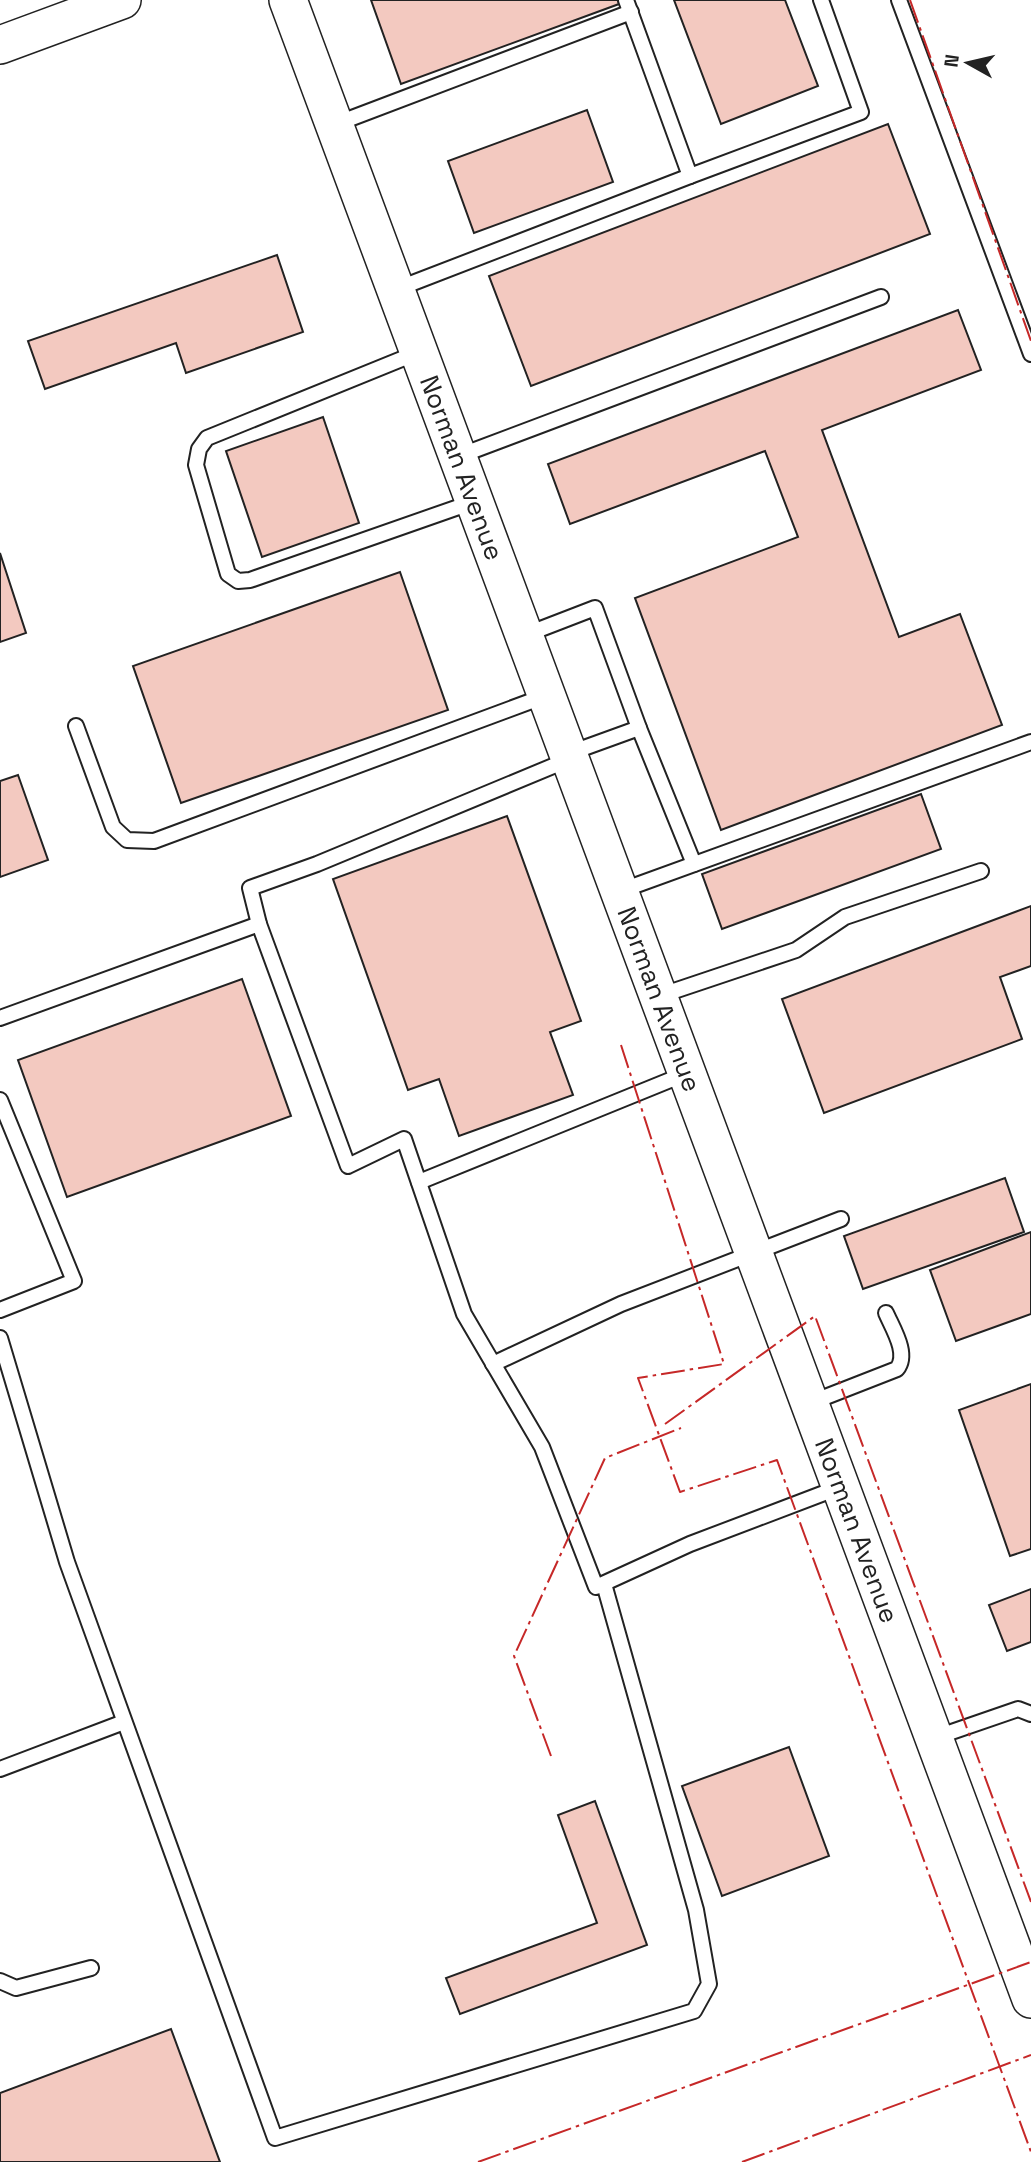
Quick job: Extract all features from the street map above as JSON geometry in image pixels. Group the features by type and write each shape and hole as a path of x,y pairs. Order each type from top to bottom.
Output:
{"street":[{"path":"0,45 122,0"},
{"name":"Norman Avenue","path":"288,0 1031,1999"}],"lane":[{"path":"395,290 861,112 821,0"},
{"path":"899,0 1031,354"},
{"path":"334,124 629,6 690,176"},
{"path":"458,457 881,297"},
{"path":"419,352 207,438 199,449 196,465 228,574 238,581 250,580 474,501"},
{"path":"524,635 595,608 639,728 694,864"},
{"path":"76,726 113,827 127,840 154,841 546,695"},
{"path":"639,728 317,864 250,888 259,924 348,1166 404,1139 464,1314 542,1447 596,1587 690,1544 840,1488"},
{"path":"619,891 1031,741"},
{"path":"658,996 796,950 845,917 981,871"},
{"path":"0,1018 259,924"},
{"path":"419,1182 687,1073"},
{"path":"0,1100 74,1281 0,1310"},
{"path":"493,1364 621,1304 841,1219"},
{"path":"809,1404 897,1370 902,1363 902,1354 886,1313"},
{"path":"0,1338 67,1562 275,2138 694,2011 709,1984 695,1910 604,1584"},
{"path":"934,1738 1018,1709 1031,1713"},
{"path":"0,1769 124,1722"},
{"path":"0,1981 16,1988 91,1968"}],"building":[{"path":"371,0 618,0 619,4 401,84"},
{"path":"674,0 785,0 818,86 721,124"},
{"path":"587,110 613,182 474,233 448,161"},
{"path":"888,124 930,234 531,386 489,276"},
{"path":"277,255 303,332 186,373 176,343 45,389 28,341"},
{"path":"958,310 981,370 822,430 899,637 960,614 1002,725 721,830 635,598 798,537 765,451 570,524 548,464"},
{"path":"323,417 359,523 262,557 226,451"},
{"path":"0,553 26,633 0,642"},
{"path":"400,572 448,710 181,803 133,666"},
{"path":"18,775 48,860 0,877 0,781"},
{"path":"921,794 941,849 722,929 702,874"},
{"path":"507,816 581,1021 550,1032 573,1095 459,1136 439,1079 408,1090 333,879"},
{"path":"1031,906 1031,966 1000,977 1022,1039 824,1113 782,999"},
{"path":"242,979 291,1116 67,1197 18,1060"},
{"path":"1005,1178 1024,1232 863,1289 844,1236"},
{"path":"1031,1232 1031,1314 956,1341 930,1270"},
{"path":"1031,1384 1031,1549 1010,1556 959,1410"},
{"path":"1031,1589 1031,1642 1007,1651 989,1605"},
{"path":"789,1747 829,1856 722,1896 682,1786"},
{"path":"595,1801 647,1945 460,2014 446,1978 597,1923 558,1815"},
{"path":"171,2029 220,2162 0,2162 0,2093"}],"power":[{"path":"910,0 1031,341"},
{"path":"621,1045 724,1364 638,1378 680,1492 777,1460 1031,2152"},
{"path":"665,1424 815,1316 1031,1902"},
{"path":"551,1756 514,1656 605,1458 681,1428"},
{"path":"478,2162 1031,1962"},
{"path":"742,2162 1031,2055"}]}
